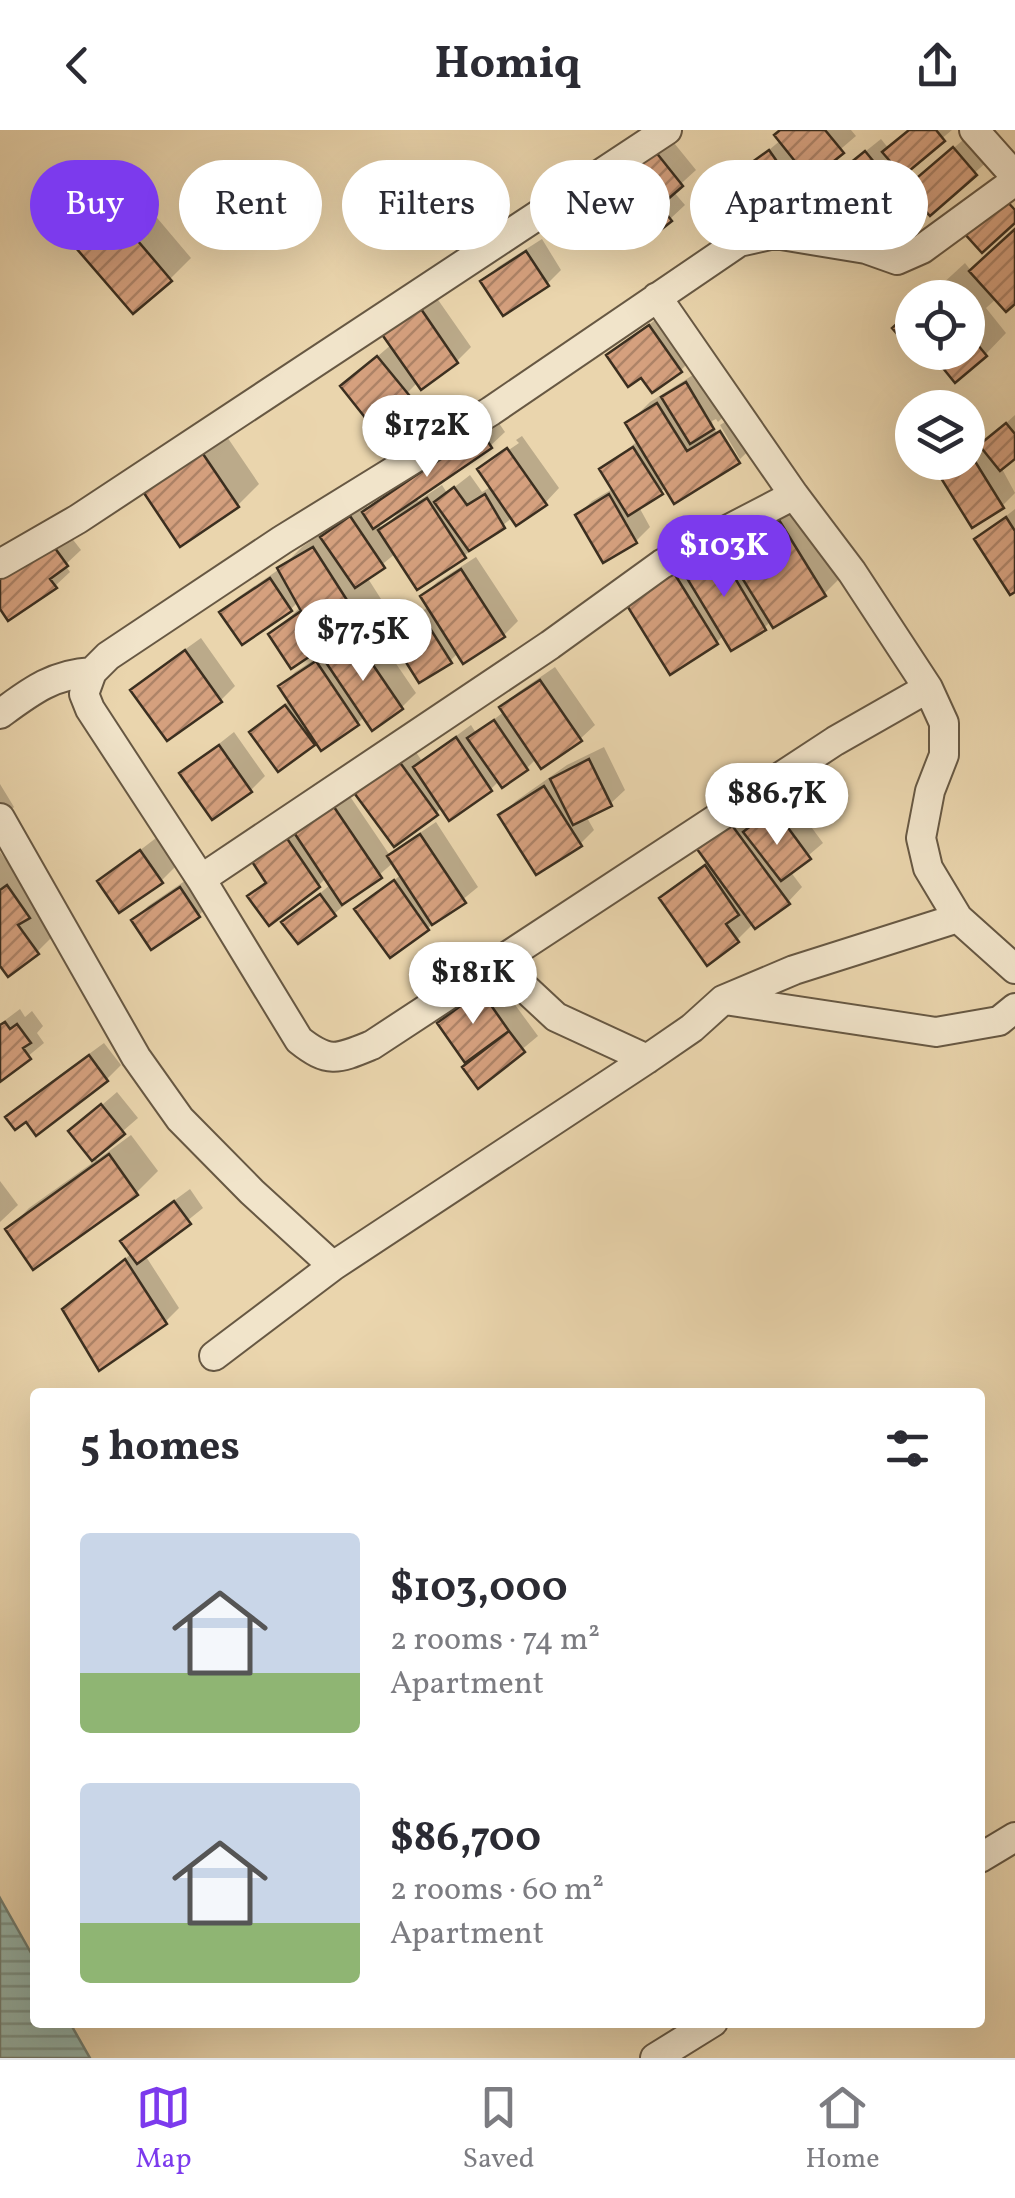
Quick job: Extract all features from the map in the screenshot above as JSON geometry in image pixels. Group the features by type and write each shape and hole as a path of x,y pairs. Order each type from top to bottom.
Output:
{"street":[{"path":"0,564 94,508 667,130"},
{"path":"928,688 835,741 372,1045 339,1059 318,1055 299,1040 201,879 90,710 84,694 92,672 108,656 282,540 491,411 739,242 775,234 852,246 897,260 922,248 1015,178 974,130"},
{"path":"658,297 794,496 852,572 928,688 944,723 944,755 930,791 921,838 928,868 958,918 1015,968"},
{"path":"201,879 550,645 662,564 794,496"},
{"path":"0,714 44,682 70,673 92,672"},
{"path":"0,818 136,1058 180,1119 333,1266"},
{"path":"214,1356 333,1266 692,1028 724,1000 794,970 958,918"},
{"path":"498,963 556,1017 646,1059"},
{"path":"724,1000 936,1032 999,1021 1015,1008"},
{"path":"985,1855 1015,1837"},
{"path":"655,2058 702,2028"}],"water":[{"path":"0,1898 30,1951 30,2028 73,2028 90,2058 0,2058"}],"building":[{"path":"780,130 825,130 844,153 835,160 794,160 774,135"},
{"path":"909,130 936,130 945,141 922,160 889,160 882,152"},
{"path":"953,147 977,175 930,216 928,168"},
{"path":"769,150 776,160 755,160"},
{"path":"655,151 662,160 644,160"},
{"path":"865,151 872,160 854,160"},
{"path":"670,170 683,186 670,197"},
{"path":"1004,198 1015,210 1015,223 982,253 964,233"},
{"path":"1015,229 1015,304 1006,312 985,289 985,280 977,280 969,271"},
{"path":"78,250 146,250 172,281 133,314"},
{"path":"526,251 549,286 503,316 480,281"},
{"path":"419,306 458,363 421,390 381,333"},
{"path":"649,325 682,372 652,393 641,378 628,387 606,355"},
{"path":"377,356 409,395 371,425 340,386"},
{"path":"944,370 970,370 955,383"},
{"path":"686,382 714,429 690,444 661,397"},
{"path":"657,403 687,451 720,431 740,463 674,504 625,423"},
{"path":"1006,423 1015,434 1015,459 1000,471 985,452 985,440"},
{"path":"481,431 492,448 373,529 362,512"},
{"path":"633,447 663,494 628,516 599,469"},
{"path":"199,448 239,507 180,547 140,487"},
{"path":"507,448 547,505 516,526 477,469"},
{"path":"985,477 1004,508 972,528 942,480"},
{"path":"454,487 467,505 485,494 505,528 469,551 434,502"},
{"path":"609,494 637,543 603,563 575,515"},
{"path":"427,498 466,558 417,590 378,530"},
{"path":"350,516 385,568 355,588 320,537"},
{"path":"1006,517 1015,531 1015,592 1010,595 974,539"},
{"path":"779,520 826,596 773,628 726,552"},
{"path":"52,544 68,566 50,579 57,588 8,621 0,609 0,572"},
{"path":"313,547 361,622 291,669 268,634 301,611 277,568"},
{"path":"717,548 766,630 731,651 682,570"},
{"path":"461,569 505,637 463,664 420,596"},
{"path":"674,573 718,644 670,675 626,604"},
{"path":"270,578 292,611 242,645 219,612"},
{"path":"421,614 452,663 419,683 389,635"},
{"path":"354,637 403,709 372,731 323,658"},
{"path":"185,650 222,702 167,741 130,690"},
{"path":"316,661 359,725 321,751 278,686"},
{"path":"540,680 582,741 541,769 499,707"},
{"path":"285,705 315,745 278,772 249,732"},
{"path":"494,720 528,770 502,788 467,738"},
{"path":"456,737 492,791 449,821 413,767"},
{"path":"219,745 252,792 212,820 179,773"},
{"path":"396,757 438,815 394,847 352,790"},
{"path":"589,759 612,806 573,825 550,779"},
{"path":"783,781 803,807 779,826 759,800"},
{"path":"544,786 582,846 536,875 498,815"},
{"path":"332,804 382,878 342,905 293,831"},
{"path":"762,817 775,833 786,825 811,859 781,881 743,832"},
{"path":"731,824 790,904 755,929 697,849"},
{"path":"284,834 320,887 269,926 247,896 266,883 249,857"},
{"path":"420,834 466,903 432,925 387,856"},
{"path":"140,850 163,883 119,913 97,881"},
{"path":"705,865 739,915 726,924 739,942 707,966 659,898"},
{"path":"394,880 429,930 390,958 354,909"},
{"path":"7,885 30,918 18,925 39,954 8,977 0,966 0,890"},
{"path":"180,887 200,917 151,950 131,920"},
{"path":"320,894 336,916 298,944 281,922"},
{"path":"481,991 509,1031 465,1063 437,1023"},
{"path":"5,1022 10,1029 17,1024 31,1043 23,1048 31,1059 0,1082 0,1025"},
{"path":"509,1031 525,1052 478,1089 462,1067"},
{"path":"89,1055 108,1081 36,1136 26,1122 15,1130 5,1117"},
{"path":"101,1104 125,1134 92,1161 68,1131"},
{"path":"109,1154 138,1195 33,1270 5,1229"},
{"path":"174,1201 191,1224 137,1264 120,1241"},
{"path":"125,1259 167,1324 99,1371 62,1309"}]}
